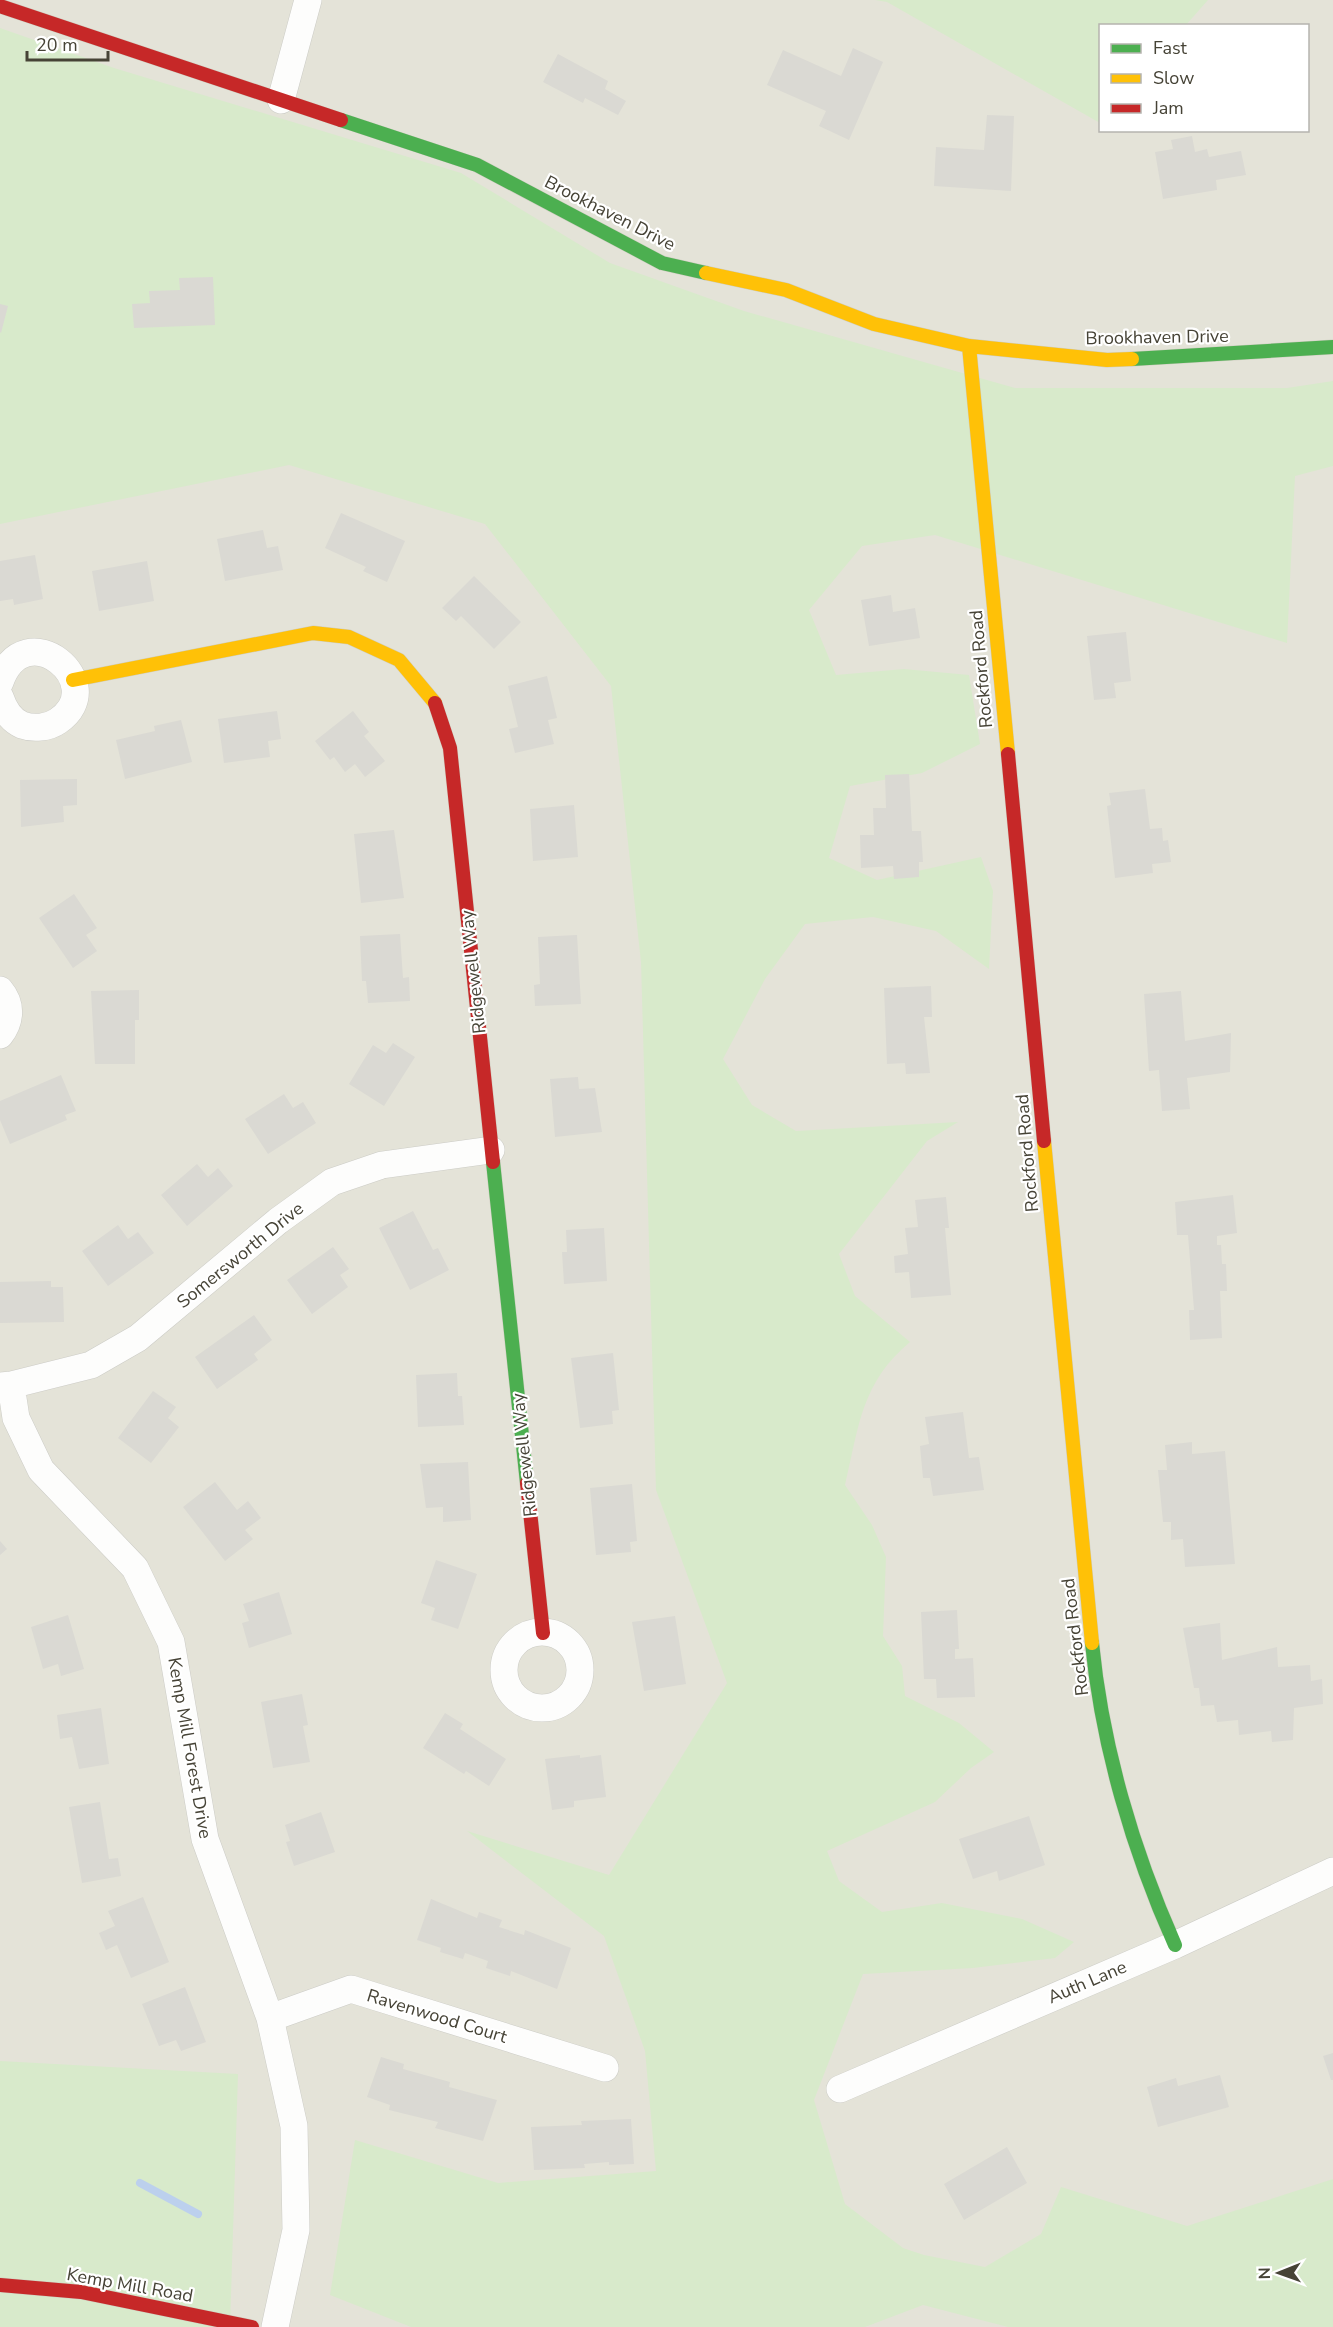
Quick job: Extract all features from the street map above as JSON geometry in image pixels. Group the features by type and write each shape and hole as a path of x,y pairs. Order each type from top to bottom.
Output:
{"street":[{"path":"281,100 308,0"},
{"name":"Brookhaven Drive","path":"0,6 477,165 662,263 786,290 874,324 969,346 1107,360 1333,347"},
{"name":"Rockford Road","path":"969,346 1095,1674 1120,1799 1153,1900 1175,1945"},
{"name":"Ridgewell Way","path":"74,681 313,633 349,637 399,660 434,700 450,748 543,1633"},
{"path":"0,682 12,661 35,652 48,653 60,659 74,681 72,704 56,722 45,726 21,724 4,708 0,697"},
{"path":"0,990 8,1004 9,1014 7,1024 0,1035"},
{"name":"Somersworth Drive","path":"5,1385 91,1365 138,1338 278,1221 332,1182 382,1166 491,1150"},
{"name":"Kemp Mill Forest Drive","path":"5,1385 16,1418 41,1470 135,1568 171,1642 205,1839 270,2018 294,2126 296,2229 275,2327"},
{"name":"Auth Lane","path":"840,2090 1175,1945 1333,1871"},
{"name":"Ravenwood Court","path":"270,2018 351,1989 605,2068"},
{"name":"Kemp Mill Road","path":"0,2285 81,2292 252,2327"}],"shaded area":[{"path":"0,0 1333,0 1333,2327 247,2327 0,2286"}],"green space":[{"path":"875,0 1208,0 1187,24 1099,24 1099,122 887,2"},
{"path":"0,28 114,68 461,173 610,263 744,311 1015,388 1287,388 1333,381 1333,466 1295,476 1287,643 935,535 862,546 809,610 836,675 904,669 969,675 980,744 922,773 850,786 829,858 877,880 981,857 993,891 989,969 936,931 873,917 805,924 765,979 723,1059 752,1105 796,1131 958,1122 927,1141 839,1254 855,1296 910,1342 881,1373 864,1407 845,1485 872,1525 886,1557 883,1636 902,1666 905,1696 959,1723 994,1752 971,1768 935,1802 827,1851 839,1881 882,1912 942,1903 1022,1919 1074,1942 1055,1958 973,1968 863,1974 814,2100 845,2204 903,2248 924,2255 985,2267 1041,2234 1061,2187 1187,2226 1333,2179 1333,2327 1008,2327 923,2305 865,2327 411,2327 330,2295 355,2140 498,2183 656,2171 645,2051 604,1936 467,1831 609,1875 727,1683 656,1490 641,962 611,686 485,524 289,465 0,524"},
{"path":"0,2061 238,2074 230,2327 0,2327"}],"building":[{"path":"853,48 883,62 849,140 819,126 826,111 767,85 783,50 841,76"},
{"path":"558,54 608,81 605,89 626,101 618,115 585,98 583,103 543,82"},
{"path":"987,115 1014,116 1011,191 934,186 936,147 984,150"},
{"path":"1192,136 1195,152 1207,149 1209,157 1241,151 1246,175 1216,180 1217,190 1163,199 1155,152 1173,149 1171,140"},
{"path":"213,277 215,325 134,328 132,304 150,303 149,291 180,290 179,278"},
{"path":"0,304 8,306 1,333 0,332"},
{"path":"341,513 405,541 387,582 363,571 366,567 325,548"},
{"path":"263,530 267,548 278,546 283,570 225,581 217,539"},
{"path":"35,555 43,599 14,605 13,599 0,601 0,561"},
{"path":"147,561 154,601 99,611 92,571"},
{"path":"474,576 521,622 494,649 461,616 456,621 442,608"},
{"path":"891,595 893,612 915,608 920,638 869,646 861,600"},
{"path":"1126,632 1131,681 1114,683 1116,698 1094,700 1087,636"},
{"path":"547,676 557,718 548,720 554,744 515,753 509,729 518,727 508,686"},
{"path":"277,711 281,739 268,741 270,757 224,763 218,719"},
{"path":"353,711 369,732 364,736 385,761 365,777 355,764 345,772 334,757 330,760 315,741"},
{"path":"181,720 192,762 125,779 116,740 155,731 154,726"},
{"path":"909,774 912,831 921,831 923,862 919,862 919,877 894,879 893,866 861,868 860,835 874,835 873,808 886,808 885,775"},
{"path":"77,779 77,805 63,806 64,822 21,827 20,780"},
{"path":"1145,789 1150,829 1162,828 1163,841 1168,840 1171,862 1152,864 1153,873 1115,878 1107,806 1111,805 1109,793"},
{"path":"574,805 578,857 533,861 530,809"},
{"path":"394,830 404,898 361,903 354,834"},
{"path":"74,894 97,928 86,935 97,951 73,968 39,918"},
{"path":"400,934 403,978 409,977 410,1001 368,1003 366,981 362,981 360,936"},
{"path":"577,935 581,1004 535,1006 534,985 540,984 538,937"},
{"path":"931,986 932,1017 924,1017 930,1073 906,1074 905,1063 887,1064 884,988"},
{"path":"139,990 139,1020 135,1020 135,1064 95,1064 91,991"},
{"path":"1181,991 1185,1041 1231,1033 1230,1072 1187,1078 1190,1109 1162,1111 1159,1070 1149,1071 1144,994"},
{"path":"393,1043 415,1057 384,1106 349,1084 373,1045 386,1053"},
{"path":"61,1075 76,1111 65,1115 67,1120 10,1144 0,1120 0,1101"},
{"path":"578,1077 579,1089 595,1088 602,1132 555,1137 550,1079"},
{"path":"284,1094 293,1108 303,1102 316,1123 268,1154 245,1119"},
{"path":"197,1164 208,1177 218,1168 233,1186 187,1226 161,1195"},
{"path":"1233,1195 1237,1233 1217,1236 1217,1245 1221,1245 1222,1264 1226,1264 1227,1291 1220,1291 1222,1338 1190,1340 1189,1310 1194,1310 1188,1235 1177,1235 1175,1202"},
{"path":"946,1197 949,1228 945,1228 951,1295 911,1298 909,1272 895,1273 894,1256 908,1254 905,1228 918,1227 915,1200"},
{"path":"413,1211 433,1250 438,1248 449,1270 410,1290 379,1228"},
{"path":"118,1225 128,1239 138,1232 154,1253 108,1286 82,1251"},
{"path":"604,1228 607,1281 564,1284 562,1252 567,1252 566,1230"},
{"path":"333,1247 349,1269 340,1275 348,1287 312,1314 287,1280"},
{"path":"51,1281 51,1287 63,1287 64,1322 0,1323 0,1282"},
{"path":"254,1315 272,1340 254,1354 258,1360 217,1389 195,1357"},
{"path":"613,1353 619,1410 612,1411 613,1424 580,1428 571,1358"},
{"path":"457,1373 458,1396 462,1396 464,1425 418,1427 416,1375"},
{"path":"153,1391 176,1407 168,1418 179,1427 151,1463 118,1438"},
{"path":"963,1412 969,1458 979,1457 984,1490 933,1496 930,1478 923,1478 920,1446 929,1444 925,1417"},
{"path":"1192,1442 1192,1454 1225,1451 1235,1564 1185,1567 1183,1539 1171,1540 1171,1522 1163,1522 1158,1470 1167,1470 1165,1445"},
{"path":"468,1462 471,1520 443,1522 443,1507 426,1508 420,1464"},
{"path":"215,1482 237,1510 248,1501 261,1518 245,1530 253,1539 225,1561 183,1507"},
{"path":"632,1484 637,1541 630,1542 631,1552 596,1555 590,1488"},
{"path":"0,1541 7,1549 0,1555"},
{"path":"436,1560 477,1574 458,1629 431,1620 435,1608 421,1603"},
{"path":"279,1592 292,1634 249,1648 242,1623 249,1621 243,1604"},
{"path":"957,1610 959,1649 955,1649 955,1659 973,1658 975,1697 937,1698 936,1679 924,1679 921,1612"},
{"path":"68,1615 84,1669 61,1676 58,1664 43,1669 31,1627"},
{"path":"675,1616 686,1684 644,1691 632,1622"},
{"path":"1220,1623 1222,1660 1277,1647 1278,1667 1310,1665 1311,1681 1322,1679 1323,1704 1294,1708 1293,1740 1272,1742 1271,1731 1239,1735 1238,1720 1217,1722 1214,1705 1201,1706 1199,1688 1194,1688 1183,1628"},
{"path":"302,1694 308,1725 303,1726 310,1762 273,1768 261,1702"},
{"path":"101,1708 109,1764 79,1769 72,1737 60,1739 57,1715"},
{"path":"445,1713 463,1724 460,1729 506,1759 489,1786 466,1771 464,1774 423,1748"},
{"path":"580,1755 580,1758 601,1755 606,1797 574,1801 574,1807 552,1810 545,1759"},
{"path":"100,1802 109,1859 118,1858 121,1876 82,1883 69,1807"},
{"path":"321,1812 335,1852 294,1866 286,1842 290,1841 285,1825"},
{"path":"1029,1816 1045,1865 999,1881 997,1871 973,1879 959,1839"},
{"path":"143,1897 169,1962 131,1978 117,1945 106,1950 99,1933 115,1926 108,1911"},
{"path":"431,1899 477,1918 479,1912 502,1920 499,1927 524,1935 525,1930 571,1948 557,1989 511,1971 510,1976 486,1968 488,1961 465,1953 463,1959 440,1952 441,1948 417,1940"},
{"path":"185,1987 206,2042 181,2051 176,2040 159,2046 142,2004"},
{"path":"1333,2053 1333,2080 1331,2080 1323,2056"},
{"path":"381,2057 404,2064 403,2069 450,2082 449,2087 497,2100 483,2141 435,2128 438,2122 389,2110 390,2105 367,2097"},
{"path":"1220,2075 1229,2107 1158,2127 1147,2087 1176,2078 1178,2086"},
{"path":"631,2119 634,2164 609,2165 609,2162 584,2164 585,2168 534,2170 531,2127 582,2125 581,2121"},
{"path":"1007,2147 1027,2183 964,2220 944,2184"}],"waterway":[{"path":"140,2183 198,2214"}],"traffic: fast":[{"path":"341,120 477,165 662,263 706,273"},
{"path":"1132,359 1333,347"},
{"path":"493,1162 527,1483"},
{"path":"1092,1643 1103,1720 1122,1797 1146,1873 1175,1945"}],"traffic: slow":[{"path":"706,273 786,290 874,324 969,346 1107,360 1132,359"},
{"path":"969,346 1008,754"},
{"path":"73,680 313,633 349,637 399,660 435,703"},
{"path":"1044,1141 1092,1643"}],"traffic: jam":[{"path":"0,6 341,120"},
{"path":"435,703 450,748 493,1162"},
{"path":"1008,754 1044,1141"},
{"path":"527,1483 543,1633"},
{"path":"0,2285 81,2292 252,2327"}]}
